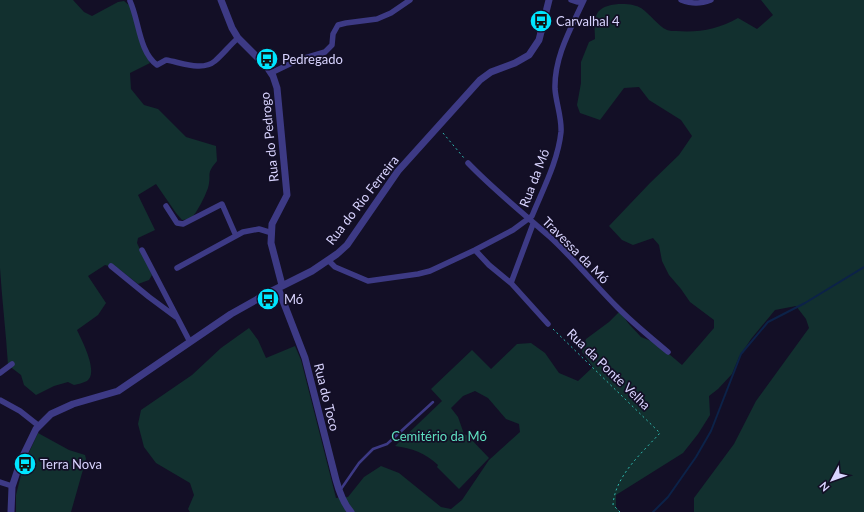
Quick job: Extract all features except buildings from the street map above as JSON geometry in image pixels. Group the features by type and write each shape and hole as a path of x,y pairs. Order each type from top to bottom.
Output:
{"street":[{"path":"130,0 134,9 144,47 152,61 157,65 166,60 189,66 205,65 214,62 238,38"},
{"name":"Rua do Pedrogo","path":"221,0 232,28 238,38 271,72 277,88 288,195 272,224 271,243 280,286"},
{"path":"271,72 298,60 325,52 332,45 333,34 338,26 346,23 377,19 391,13 410,0"},
{"name":"Rua do Rio Ferreira","path":"11,512 12,486 21,460 36,429 51,414 73,404 118,391 231,314 280,286 312,270 337,254 347,244 398,171 480,80 491,72 515,63 529,54 539,40 549,0"},
{"path":"571,0 577,2 583,1"},
{"path":"681,0 700,4 711,0"},
{"name":"Rua da Mó","path":"328,260 335,267 368,281 424,272 475,250 531,221 548,177 561,131 555,74 561,51 583,1"},
{"name":"Travessa da Mó","path":"468,163 481,177 551,237 617,308 644,334 668,352"},
{"path":"166,206 177,223 183,224 222,204 236,236"},
{"path":"511,283 531,221"},
{"path":"177,268 243,232 259,229 272,233"},
{"path":"142,250 190,342"},
{"path":"475,250 489,265 511,283 548,324"},
{"path":"111,266 155,302 178,318"},
{"name":"Rua do Toco","path":"280,286 305,358 339,491 348,508 352,512"},
{"path":"155,302 160,298 164,291"},
{"path":"0,373 12,364"},
{"path":"0,400 20,411 39,426"},
{"path":"0,482 12,486"}],"lane":[{"path":"339,491 359,463 373,449 387,444 433,402"}],"path":[{"path":"438,127 468,163"},
{"name":"Rua da Ponte Velha","path":"548,324 660,433 626,470 613,494 613,505 620,512"}],"green space":[{"path":"0,0 73,0 84,12 92,16 118,2 124,1 130,6 143,50 150,63 130,73 131,89 144,105 158,109 186,137 216,146 217,161 210,172 208,188 201,204 191,219 182,220 156,184 138,195 155,230 138,238 137,243 152,275 149,280 138,284 119,269 105,265 88,276 106,303 98,315 77,330 88,356 91,371 90,377 87,381 74,385 68,382 54,386 36,395 24,385 21,375 8,365 0,268"},
{"name":"Cemitério da Mó","path":"761,0 864,0 864,512 694,512 694,498 734,444 756,401 809,328 806,319 796,306 775,310 751,339 739,357 732,374 709,396 710,415 698,434 683,453 616,495 616,507 620,512 190,512 188,509 194,495 190,483 156,463 144,447 138,424 141,410 192,375 221,348 249,328 258,340 266,358 295,346 301,360 336,498 348,497 364,477 381,466 399,473 441,507 451,509 462,500 489,460 520,432 519,424 506,419 488,398 475,391 463,396 451,408 458,417 464,434 468,436 489,458 459,489 437,467 438,465 428,457 407,448 395,446 442,401 431,389 472,350 491,369 517,344 531,343 545,353 559,373 578,381 593,367 582,352 586,339 609,322 620,311 628,323 641,337 656,343 682,365 714,328 714,320 690,302 669,275 662,261 659,245 653,238 633,245 622,240 609,226 679,155 692,136 681,120 649,100 639,87 624,88 600,120 580,113 577,105 581,83 581,62 589,42 595,39 596,15 606,6 625,4 637,6 660,26 669,31 700,31 723,25 738,18 757,29 773,15"},
{"path":"38,433 69,450 85,455 86,459 71,512 16,512 16,495 24,463"}],"waterway":[{"path":"653,512 668,497 696,457 711,431 741,354 768,322 805,303 864,267"}],"place":[{"name":"Carvalhal 4","path":"541,21"},
{"name":"Pedregado","path":"267,59"},
{"name":"Mó","path":"268,299"},
{"name":"Terra Nova","path":"25,464"}]}
